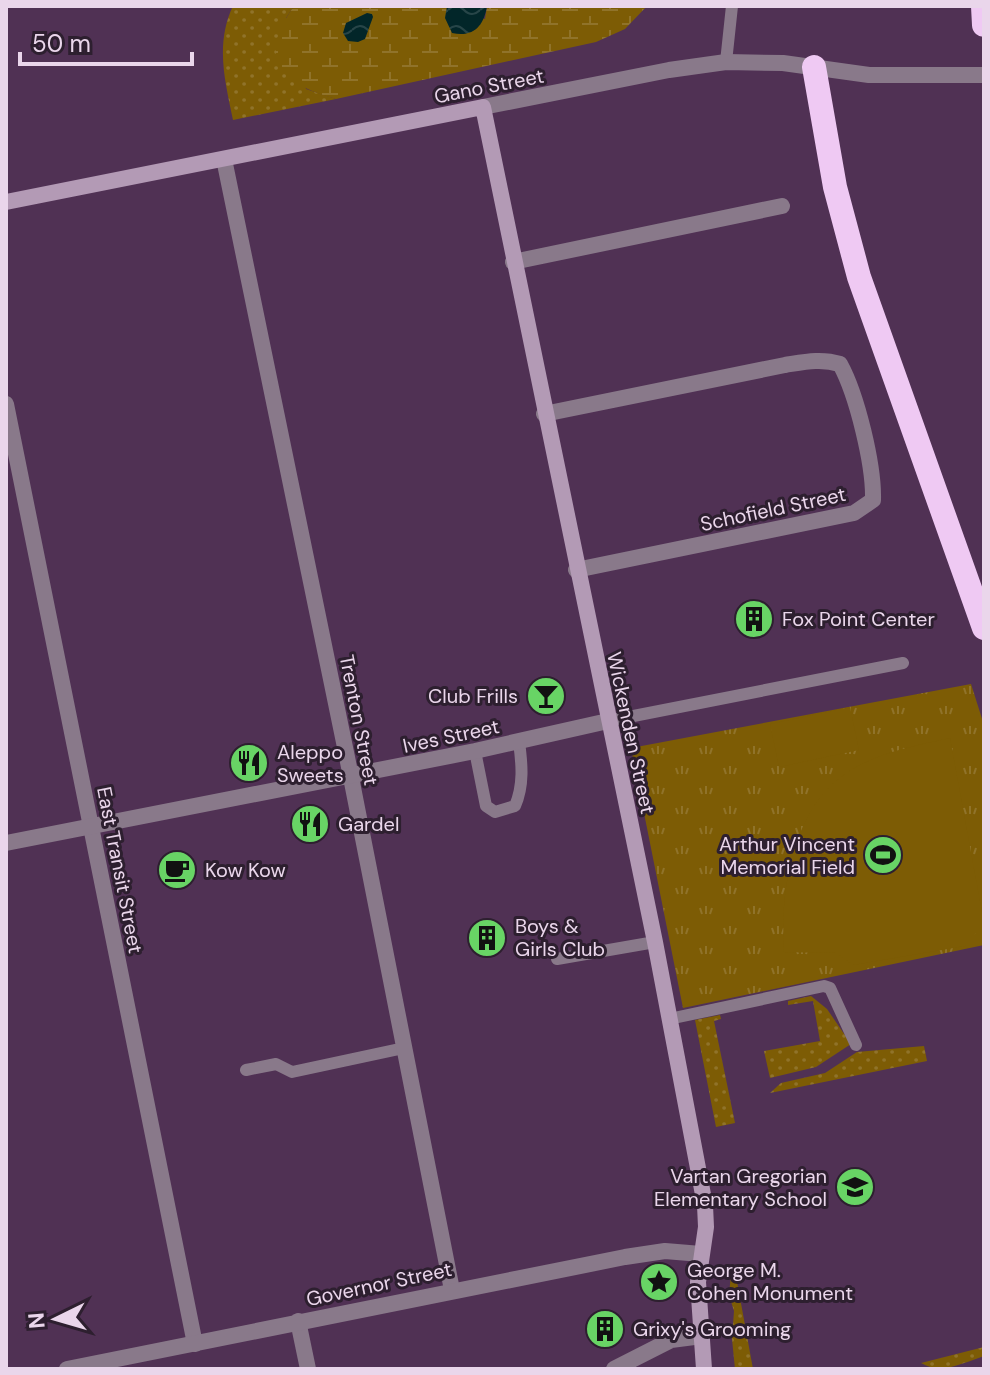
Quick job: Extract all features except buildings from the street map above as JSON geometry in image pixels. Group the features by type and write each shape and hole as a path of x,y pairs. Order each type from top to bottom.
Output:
{"highway":[{"path":"983,6 984,25"},
{"path":"814,67 835,187 855,262 984,628"}],"main road":[{"name":"Gano Street","path":"6,202 483,107"},
{"name":"Wickenden Street","path":"483,107 655,942 705,1205 706,1227 698,1282 704,1369"}],"street":[{"name":"Gano Street","path":"483,107 669,70 726,62 783,63 869,75 984,75"},
{"name":"Trenton Street","path":"224,159 452,1290"},
{"path":"513,262 782,206"},
{"name":"Schofield Street","path":"544,414 785,365 831,361 840,364 848,378 870,463 873,500 854,513 576,570"},
{"name":"East Transit Street","path":"6,404 195,1344"},
{"name":"Ives Street","path":"6,843 475,751 608,721"},
{"name":"Governor Street","path":"67,1369 452,1290 665,1251 701,1254"},
{"path":"298,1321 308,1369"},
{"path":"614,1369 671,1340 702,1336"}],"lane":[{"path":"726,62 732,6"},
{"name":"Ives Street","path":"608,721 903,663"},
{"path":"475,751 486,806 495,812 506,810 515,806 520,794 523,770 519,742"},
{"path":"557,959 655,942"},
{"path":"669,1019 824,986 830,988 856,1045"},
{"path":"246,1070 276,1064 292,1072 404,1048"}],"green space":[{"path":"233,6 294,6 286,18 306,89 336,99 233,120 223,48"},
{"path":"294,6 447,6 485,19 487,6 647,6 625,29 596,42 336,99 301,86 280,67 276,55 277,41"},
{"path":"971,684 984,725 984,945 683,1008 631,748"},
{"path":"850,707 859,750 779,767 770,724"},
{"name":"Arthur Vincent Memorial Field","path":"950,738 984,923 965,946 853,965 836,953 784,952 788,874 806,821 819,799 835,782 874,758"},
{"path":"811,996 827,1009 851,1044 816,1067 770,1078 764,1051 820,1041 813,1001 788,1005 788,1001"},
{"path":"720,1015 721,1019 714,1021 735,1123 716,1127 695,1020"},
{"path":"924,1046 927,1061 770,1093 781,1083 825,1073 857,1052"},
{"path":"734,1273 753,1369 735,1369 732,1339 734,1311 729,1295 731,1274"},
{"path":"984,1347 984,1356 952,1367 936,1368 921,1363"}],"water":[{"path":"447,6 487,6 477,28 460,34 452,33 445,18"},
{"path":"367,13 373,17 365,39 348,41 343,33 346,23"}],"place":[{"name":"Fox Point Center","path":"754,619"},
{"name":"Club Frills","path":"546,696"},
{"name":"Aleppo Sweets","path":"249,763"},
{"name":"Gardel","path":"310,824"},
{"name":"Arthur Vincent Memorial Field","path":"883,855"},
{"name":"Kow Kow","path":"177,870"},
{"name":"Boys & Girls Club","path":"487,938"},
{"name":"Vartan Gregorian Elementary School","path":"855,1187"},
{"name":"George M. Cohen Monument","path":"659,1282"},
{"name":"Grixy's Grooming","path":"605,1329"}]}
